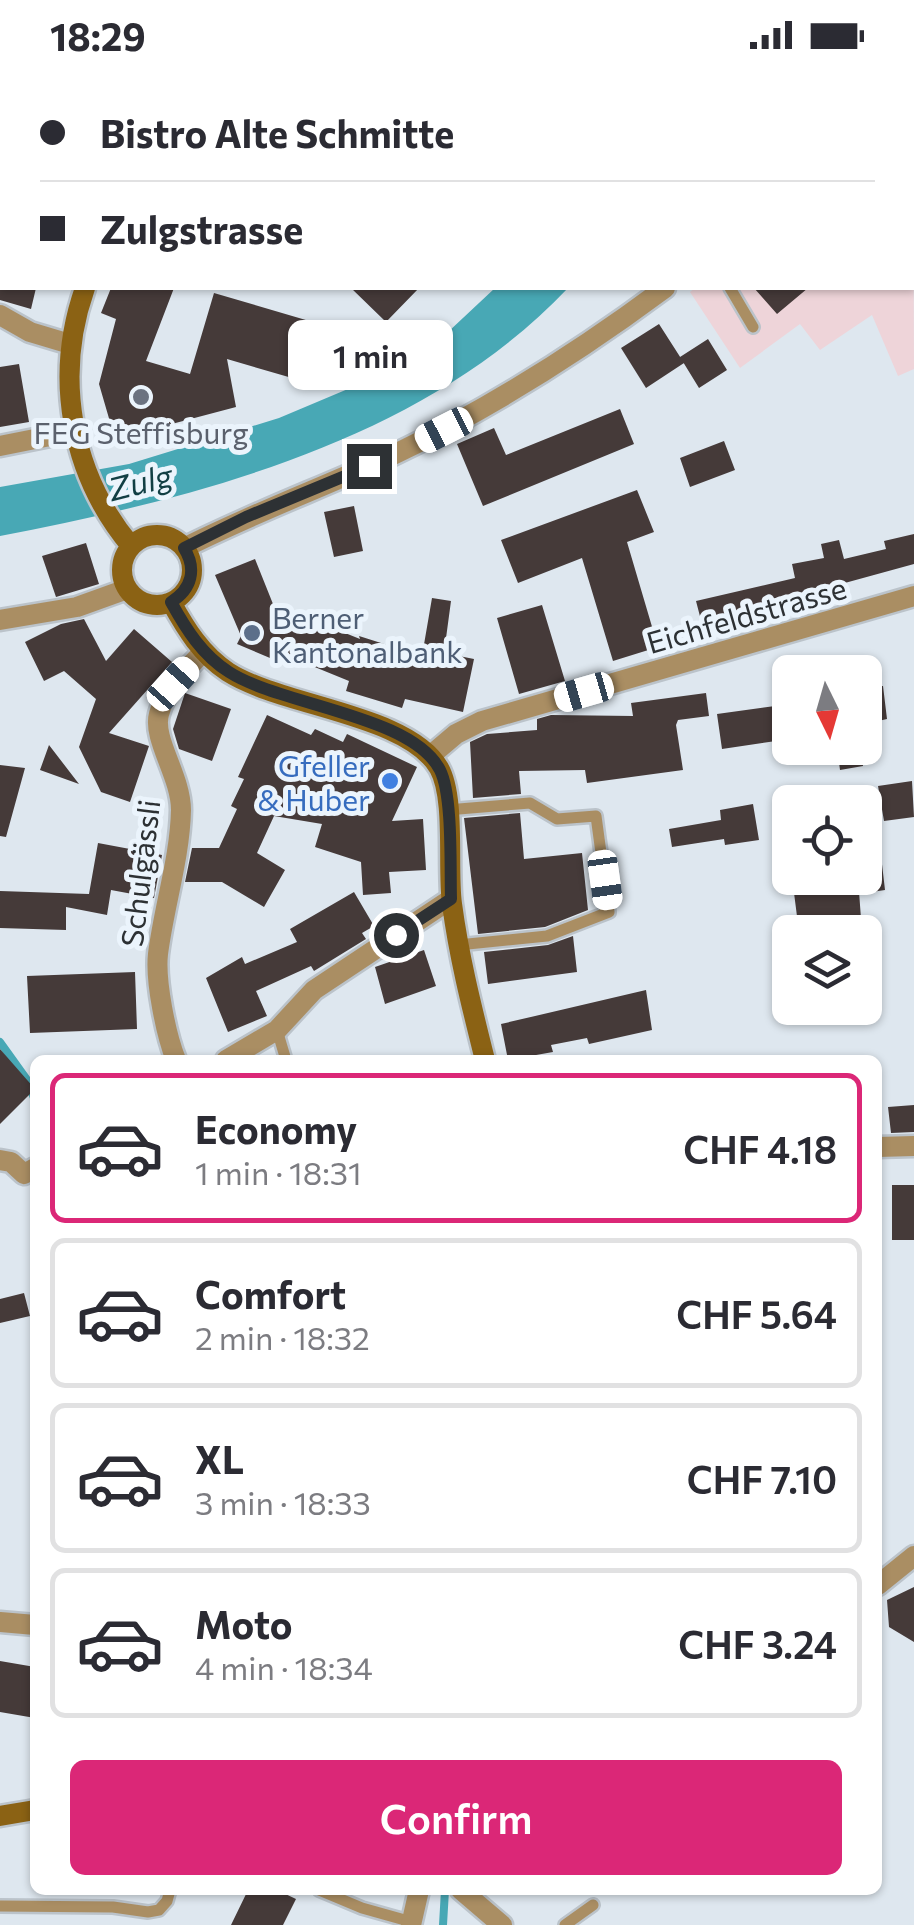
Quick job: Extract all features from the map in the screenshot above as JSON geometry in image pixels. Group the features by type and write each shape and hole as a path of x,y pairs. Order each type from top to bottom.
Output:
{"main road":[{"path":"84,290 70,344 68,376 77,440 92,485 130,546"},
{"path":"154,535 171,538 184,548 192,574 185,590 171,602 152,605 127,589 121,572 130,546 154,535"},
{"path":"171,602 204,652 226,670 254,685 402,735 430,756 442,772 451,899 484,1055"},
{"path":"0,1816 30,1811"}],"street":[{"path":"184,548 246,517 378,462 491,404 601,334 661,290"},
{"path":"0,315 30,332 70,344"},
{"path":"0,446 77,440"},
{"path":"0,620 77,607 127,589"},
{"name":"Eichfeldstrasse","path":"430,756 456,734 482,721 914,596"},
{"name":"Schulgässli","path":"174,1055 157,959 176,848 180,789 158,727 159,714 173,684 204,652"},
{"path":"234,1055 277,1030 314,990 451,899"},
{"path":"882,1147 914,1146"},
{"path":"0,1160 11,1162 24,1174 30,1171"},
{"path":"882,1582 914,1556"},
{"path":"0,1622 30,1625"},
{"path":"412,1923 418,1895"},
{"path":"468,1895 502,1925"}],"lane":[{"path":"731,290 753,327"},
{"path":"447,810 530,803 557,819 596,816 609,912 548,936 458,945"},
{"path":"277,1030 284,1055"},
{"path":"0,1906 113,1907 148,1912 159,1910 169,1895"},
{"path":"331,1895 412,1923"},
{"path":"565,1925 593,1904"}],"shaded area":[{"path":"914,290 914,369 898,376 872,315 820,350 800,324 740,368 690,292"}],"water":[{"name":"Zulg","path":"493,290 566,290 511,341 447,386 378,423 305,455 152,503 0,536 0,487 129,464 279,418 432,347"}],"building":[{"path":"0,290 36,290 31,309 0,300"},
{"path":"110,290 173,290 146,361 190,374 214,293 316,323 299,380 227,359 236,407 115,439 99,384 116,319 101,313"},
{"path":"353,290 417,290 386,322"},
{"path":"756,290 806,290 777,314"},
{"path":"659,324 684,363 646,388 621,348"},
{"path":"708,339 727,370 699,388 680,357"},
{"path":"19,364 29,422 0,427 0,367"},
{"path":"620,409 634,444 483,506 457,444 494,428 506,455"},
{"path":"724,441 735,470 690,487 680,458"},
{"path":"637,490 654,532 627,542 658,647 613,661 582,558 518,583 501,540"},
{"path":"354,506 363,551 334,557 324,512"},
{"path":"914,534 914,564 812,592 813,599 735,615 736,619 703,628 696,601 795,578 792,564 824,558 821,544 839,540 844,559 886,549 884,541"},
{"path":"86,543 99,584 56,597 42,556"},
{"path":"255,559 273,604 360,639 359,636 422,656 432,598 451,601 444,653 474,659 463,712 405,699 402,708 346,691 349,681 273,650 270,658 237,644 241,636 215,575"},
{"path":"542,605 565,681 519,694 497,618"},
{"path":"84,619 106,661 134,629 172,662 109,733 149,746 130,802 101,792 79,747 96,699 64,671 44,681 25,642 61,624"},
{"path":"882,686 887,719 882,720"},
{"path":"185,693 231,709 212,761 179,749 173,729"},
{"path":"706,693 709,716 678,720 676,725 683,770 587,783 585,770 519,771 521,794 473,798 470,742 487,734 537,730 537,719 551,715 633,716 631,703"},
{"path":"772,706 772,742 722,749 717,714"},
{"path":"267,715 311,735 315,729 343,742 347,734 417,767 392,821 423,819 426,870 389,872 391,893 363,895 361,862 315,847 322,824 274,816 257,853 285,870 264,907 222,882 185,882 192,848 219,848 237,809 231,806 244,779 238,777"},
{"path":"49,745 79,784 40,770"},
{"path":"0,765 25,768 6,837 0,836"},
{"path":"839,765 863,765 863,766 840,770"},
{"path":"912,781 914,817 884,821 882,785"},
{"path":"753,804 759,840 725,845 724,839 672,847 669,829 721,820 720,810"},
{"path":"520,813 524,859 582,853 588,910 545,927 478,934 464,818"},
{"path":"98,843 162,855 154,898 111,890 107,915 66,907 66,930 0,928 0,891 89,894"},
{"path":"354,892 374,926 362,933 366,939 314,971 311,966 256,991 267,1016 228,1032 206,978 242,957 245,964 297,942 290,929"},
{"path":"794,895 859,895 861,915 797,915"},
{"path":"573,936 577,972 488,984 484,952 548,945"},
{"path":"424,950 436,986 385,1004 375,967"},
{"path":"135,972 137,1029 30,1033 27,976"},
{"path":"646,990 652,1030 589,1044 587,1038 551,1045 553,1052 536,1055 507,1055 501,1024"},
{"path":"0,1049 30,1083 30,1094 0,1124"},
{"path":"914,1105 914,1132 891,1133 888,1107"},
{"path":"892,1185 914,1185 914,1240 892,1240"},
{"path":"24,1293 30,1316 0,1323 0,1299"},
{"path":"914,1587 914,1642 889,1627 887,1600"},
{"path":"0,1661 30,1666 30,1717 0,1712"},
{"path":"246,1895 288,1895 296,1899 283,1925 231,1925"}],"waterway":[{"path":"0,1042 30,1087"},
{"path":"443,1925 445,1895"}],"place":[{"name":"FEG Steffisburg","path":"141,397"},
{"name":"Berner Kantonalbank","path":"252,633"},
{"name":"Gfeller & Huber","path":"390,781"}],"route":[{"path":"369,466 246,517 184,548 192,564 190,583 171,602 204,652 226,670 288,698 402,735 421,747 442,772 451,899 396,935"}]}
